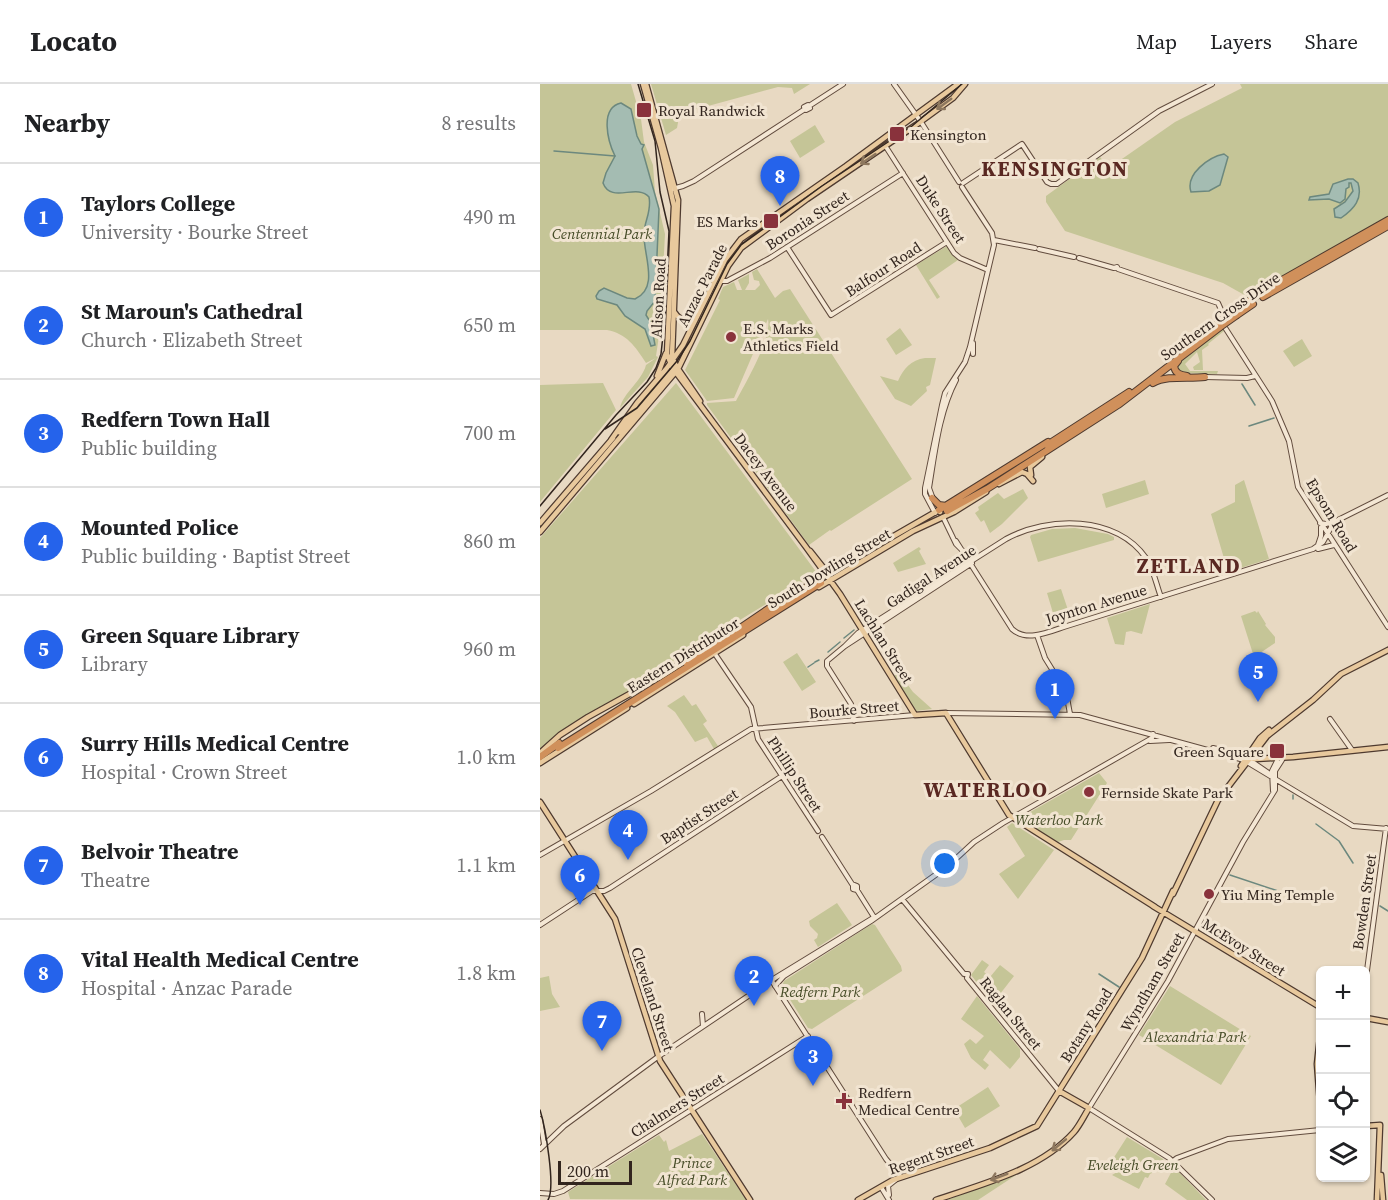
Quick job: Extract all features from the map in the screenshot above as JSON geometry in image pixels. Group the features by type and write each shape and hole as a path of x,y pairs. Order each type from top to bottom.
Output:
{"highway":[{"name":"Southern Cross Drive","path":"1132,392 1222,327 1266,290 1388,220"},
{"name":"Southern Cross Drive","path":"1236,313 1388,226"},
{"name":"Southern Cross Drive","path":"1132,392 1222,327"},
{"path":"1194,346 1175,363 1174,369 1181,375 1205,377"},
{"path":"1103,414 1159,380 1205,377"},
{"path":"944,512 1132,392"},
{"name":"South Dowling Street","path":"1055,445 1132,392"},
{"path":"979,490 1067,432"},
{"path":"944,512 979,493 1055,445"},
{"path":"932,502 939,505 944,512"},
{"name":"Eastern Distributor","path":"558,748 817,582"},
{"name":"Eastern Distributor","path":"540,755 791,598"},
{"path":"672,674 780,601"}],"main road":[{"name":"Alison Road","path":"644,84 679,206 671,351 674,367"},
{"name":"Anzac Parade","path":"540,523 674,367 726,258 741,239 958,84"},
{"name":"Anzac Parade","path":"540,532 656,394 674,367 733,257 746,243 921,122 953,98 965,84"},
{"name":"Alison Road","path":"673,188 674,223 667,354 674,367"},
{"path":"674,310 679,317 690,320 699,314"},
{"path":"651,386 663,366 668,343"},
{"name":"Anzac Parade","path":"611,440 632,408 651,386 674,367"},
{"name":"Dacey Avenue","path":"674,367 830,580"},
{"path":"634,415 651,396 656,394"},
{"name":"South Dowling Street","path":"540,755 560,735 588,717 662,676 780,601 817,582 908,528 999,484 1055,445"},
{"path":"999,484 1022,472 1033,481 1030,467 1048,452"},
{"name":"South Dowling Street","path":"540,762 830,580 944,512"},
{"path":"817,582 820,574 819,564 837,569"},
{"name":"Lachlan Street","path":"830,580 915,715"},
{"name":"Botany Road","path":"1015,1137 1037,1126 1142,958 1218,800 1265,734 1292,716 1341,674 1388,650"},
{"name":"Bourke Street","path":"915,715 946,712"},
{"name":"McEvoy Street","path":"946,712 1012,818 1316,1005"},
{"path":"1248,760 1280,760 1388,747"},
{"name":"Cleveland Street","path":"540,802 618,926 659,1056 750,1200"},
{"path":"1370,1019 1388,1022"},
{"path":"1059,1091 1089,1108"},
{"name":"Wyndham Street","path":"936,1200 1032,1163 1055,1149 1072,1134 1089,1108"},
{"path":"1370,1125 1383,1124 1377,1200"},
{"name":"Regent Street","path":"858,1200 899,1176 1015,1137"},
{"path":"1380,1160 1383,1200"}],"street":[{"path":"673,188 694,181 843,84"},
{"path":"894,84 962,184 994,240 971,352 951,389 944,408 929,488 932,502 928,513 908,528"},
{"path":"962,184 1022,144 1044,179 1051,184 1060,182 1163,108 1212,84"},
{"name":"Duke Street","path":"886,147 947,242 960,258 988,270"},
{"name":"Boronia Street","path":"722,281 727,281 787,247 903,172"},
{"name":"Epsom Road","path":"994,240 1077,257 1218,303 1222,327 1252,375 1272,401 1289,441 1297,485 1388,627"},
{"name":"Balfour Road","path":"787,247 831,315 947,242"},
{"path":"948,528 948,519 944,512 925,494 925,488 944,397 971,352"},
{"path":"1205,377 1252,375"},
{"path":"944,408 944,397 951,389"},
{"path":"1313,549 1323,542 1333,523 1388,495"},
{"path":"944,512 948,528 959,549 971,563 1014,632 1024,636 1037,635 1045,658 1066,692 1070,714"},
{"path":"1313,549 1322,536 1320,523 1326,524 1338,520"},
{"name":"Gadigal Avenue","path":"854,721 851,704 827,666 827,661 863,632 1021,533 1042,526 1065,524 1094,526 1111,531 1134,545 1147,559 1161,597"},
{"name":"Joynton Avenue","path":"1037,635 1313,549 1335,545"},
{"path":"722,649 720,655 722,662"},
{"name":"Phillip Street","path":"715,654 751,707 760,741 818,831 822,832 822,837 854,885 857,886 857,890 868,907"},
{"name":"Bourke Street","path":"946,712 1084,716 1248,760"},
{"name":"Bourke Street","path":"540,855 750,730 915,715"},
{"path":"1330,719 1353,751"},
{"path":"775,986 784,976 948,866 974,842 1145,742 1153,734"},
{"path":"1145,742 1176,740"},
{"name":"Bourke Street","path":"1200,746 1248,760"},
{"path":"1238,758 1240,764 1238,772"},
{"path":"1248,760 1353,826 1387,829"},
{"path":"1273,793 1273,777 1280,760"},
{"name":"Baptist Street","path":"540,925 592,891 607,890 782,776"},
{"path":"1273,793 1281,786 1288,786"},
{"name":"Wyndham Street","path":"1089,1108 1168,981 1243,842 1273,793"},
{"name":"Bowden Street","path":"1367,966 1387,829"},
{"name":"Raglan Street","path":"902,898 1059,1091"},
{"path":"868,907 874,917"},
{"path":"861,923 868,916 868,907"},
{"path":"542,1147 564,1126 659,1056 861,923 874,917"},
{"path":"772,981 899,1176 888,1186 890,1198"},
{"path":"702,1014 703,1027"},
{"name":"Chalmers Street","path":"540,1193 558,1193 808,1036"},
{"path":"1089,1108 1173,1161 1212,1200"},
{"path":"540,1119 542,1147"},
{"path":"1173,1161 1177,1157 1228,1139 1316,1130"},
{"path":"886,1183 894,1176 892,1167"},
{"path":"881,1187 890,1198"}],"green space":[{"name":"Centennial Park","path":"540,84 631,84 641,119 644,142 653,165 655,192 665,234 660,329 656,356 658,357 648,377 620,408 646,365 656,358 646,363 630,342 620,334 607,330 540,330"},
{"path":"651,84 810,84 794,94 792,88 778,87 686,112 679,117 677,128 666,135"},
{"path":"1240,84 1388,84 1388,216 1248,297 1223,283 1065,231 1046,202 1046,196 1100,157 1109,168 1175,122 1242,88"},
{"path":"815,125 825,142 800,158 790,141"},
{"path":"947,246 958,260 929,280 940,297 937,299 916,265"},
{"path":"757,269 775,298 783,291 790,289 912,479 809,545 707,405 707,403 736,401 762,348 768,319 734,398 707,401 685,370 720,300 718,299 723,287 734,282 737,290 742,290 738,280 749,274 749,283 745,290 755,290 760,285 759,281 754,280 752,272"},
{"path":"900,328 912,345 896,355 886,339"},
{"path":"1223,328 1224,331 1202,350 1203,370 1194,370 1193,367 1200,362 1197,352 1185,364 1190,371 1218,371 1217,374 1179,373 1177,363"},
{"path":"1302,339 1312,356 1294,367 1283,351"},
{"path":"925,358 936,358 930,385 926,387 927,391 911,406 895,399 880,376 898,381 908,366"},
{"path":"603,383 616,410 540,502 540,385"},
{"path":"676,383 817,573 663,667 665,673 550,740 540,749 540,538"},
{"path":"1145,480 1149,494 1106,508 1102,494"},
{"path":"1244,480 1269,559 1228,572 1211,514 1235,502 1235,485"},
{"path":"1023,489 1028,498 990,533 984,520 981,522 975,513 979,510 978,507 998,493 1004,499"},
{"path":"1075,528 1108,534 1114,537 1114,540 1038,562 1031,535 1052,529"},
{"path":"919,547 926,564 898,572 893,563"},
{"path":"1061,589 1071,619 1056,623 1047,593"},
{"path":"1150,604 1142,634 1126,632 1124,645 1115,644 1107,618"},
{"path":"1255,611 1257,613 1258,611 1265,625 1275,637 1275,643 1254,657 1241,616"},
{"path":"797,653 816,682 802,691 783,662"},
{"path":"899,673 913,692 932,709 916,711 894,676"},
{"path":"684,695 692,706 696,704 707,721 703,724 718,746 714,749 707,737 695,742 675,712 667,706"},
{"name":"Waterloo Park","path":"1099,773 1107,783 1071,840 1058,842 1018,819"},
{"name":"Waterloo Park","path":"1012,823 1054,850 1018,899 999,874 1025,856 1007,827"},
{"path":"837,903 852,925 818,947 814,940 818,934 810,926 809,921"},
{"name":"Redfern Park","path":"872,924 875,925 902,971 812,1029 808,1028 782,987 784,981"},
{"path":"982,960 989,965 984,972 990,977 1000,965 1014,976 993,1003 971,975"},
{"path":"549,976 552,994 560,1007 540,1011 540,978"},
{"name":"Alexandria Park","path":"1170,986 1251,1036 1221,1085 1139,1035"},
{"path":"977,996 1020,1049 1020,1057 1010,1069 990,1050 983,1060 989,1065 985,1070 971,1058 964,1044 970,1039 976,1044 984,1036 961,1019"},
{"path":"988,1087 1000,1106 965,1128 954,1109"},
{"name":"Prince Alfred Park","path":"702,1134 746,1200 570,1199 568,1192 659,1135 664,1142 666,1140 669,1151"},
{"name":"Eveleigh Green","path":"1127,1137 1163,1159 1165,1164 1160,1173 1156,1171 1148,1178 1145,1177 1139,1189 1112,1175 1117,1172 1111,1162"},
{"path":"1173,1169 1176,1169 1206,1200 1187,1200 1165,1184"},
{"path":"1019,1173 978,1200 947,1200 952,1198"}],"shaded area":[{"path":"621,103 631,109 637,136 644,145 642,149 659,209 655,301 646,315 651,323 655,345 651,346 645,329 625,316 617,305 597,299 596,296 604,288 635,299 643,294 649,279 644,234 649,197 638,192 612,192 603,183 615,156 608,134 608,118 614,106"},
{"path":"1224,154 1228,157 1220,185 1209,191 1191,192 1192,179 1200,167"},
{"path":"1353,179 1358,183 1359,194 1350,211 1341,218 1335,217 1334,209 1345,202 1353,191 1351,183 1346,189 1345,199 1340,203 1329,199 1309,200 1310,197 1329,194 1333,184"}],"waterway":[{"path":"554,151 615,156"},
{"path":"1242,384 1255,405"},
{"path":"1249,426 1274,418"},
{"path":"844,638 854,630"},
{"path":"828,652 840,642"},
{"path":"815,662 819,660"},
{"path":"808,667 814,663"},
{"path":"1316,824 1339,841 1353,863"},
{"path":"1230,875 1287,894"},
{"path":"1380,906 1388,911"},
{"path":"1099,974 1119,987"}],"tunnel":[{"path":"966,497 979,490"},
{"path":"924,524 947,511"},
{"path":"821,583 848,568"},
{"path":"791,598 803,590"},
{"path":"540,760 558,748"}],"tram line":[{"path":"540,506 616,415 647,382 661,354 669,231 660,192 655,141 638,84"},
{"path":"605,429 637,408 677,361 690,341 727,264 741,245 822,186 912,126 962,84"},
{"path":"540,1110 550,1170 551,1183 548,1200"}],"place":[{"name":"Royal Randwick","path":"644,110"},
{"name":"Kensington","path":"897,134"},
{"name":"Vital Health Medical Centre","path":"780,206"},
{"name":"ES Marks","path":"771,221"},
{"name":"E.S. Marks Athletics Field","path":"731,337"},
{"name":"Green Square Library","path":"1258,702"},
{"name":"Taylors College","path":"1055,719"},
{"name":"Green Square","path":"1277,751"},
{"name":"Fernside Skate Park","path":"1089,792"},
{"name":"Mounted Police","path":"628,860"},
{"name":"Yiu Ming Temple","path":"1209,894"},
{"name":"Surry Hills Medical Centre","path":"580,905"},
{"name":"St Maroun's Cathedral","path":"754,1006"},
{"name":"Belvoir Theatre","path":"602,1051"},
{"name":"Redfern Town Hall","path":"813,1086"},
{"name":"Redfern Medical Centre","path":"844,1101"}],"district":[{"name":"KENSINGTON","path":"1055,168"},
{"name":"ZETLAND","path":"1189,565"},
{"name":"WATERLOO","path":"986,789"}]}
